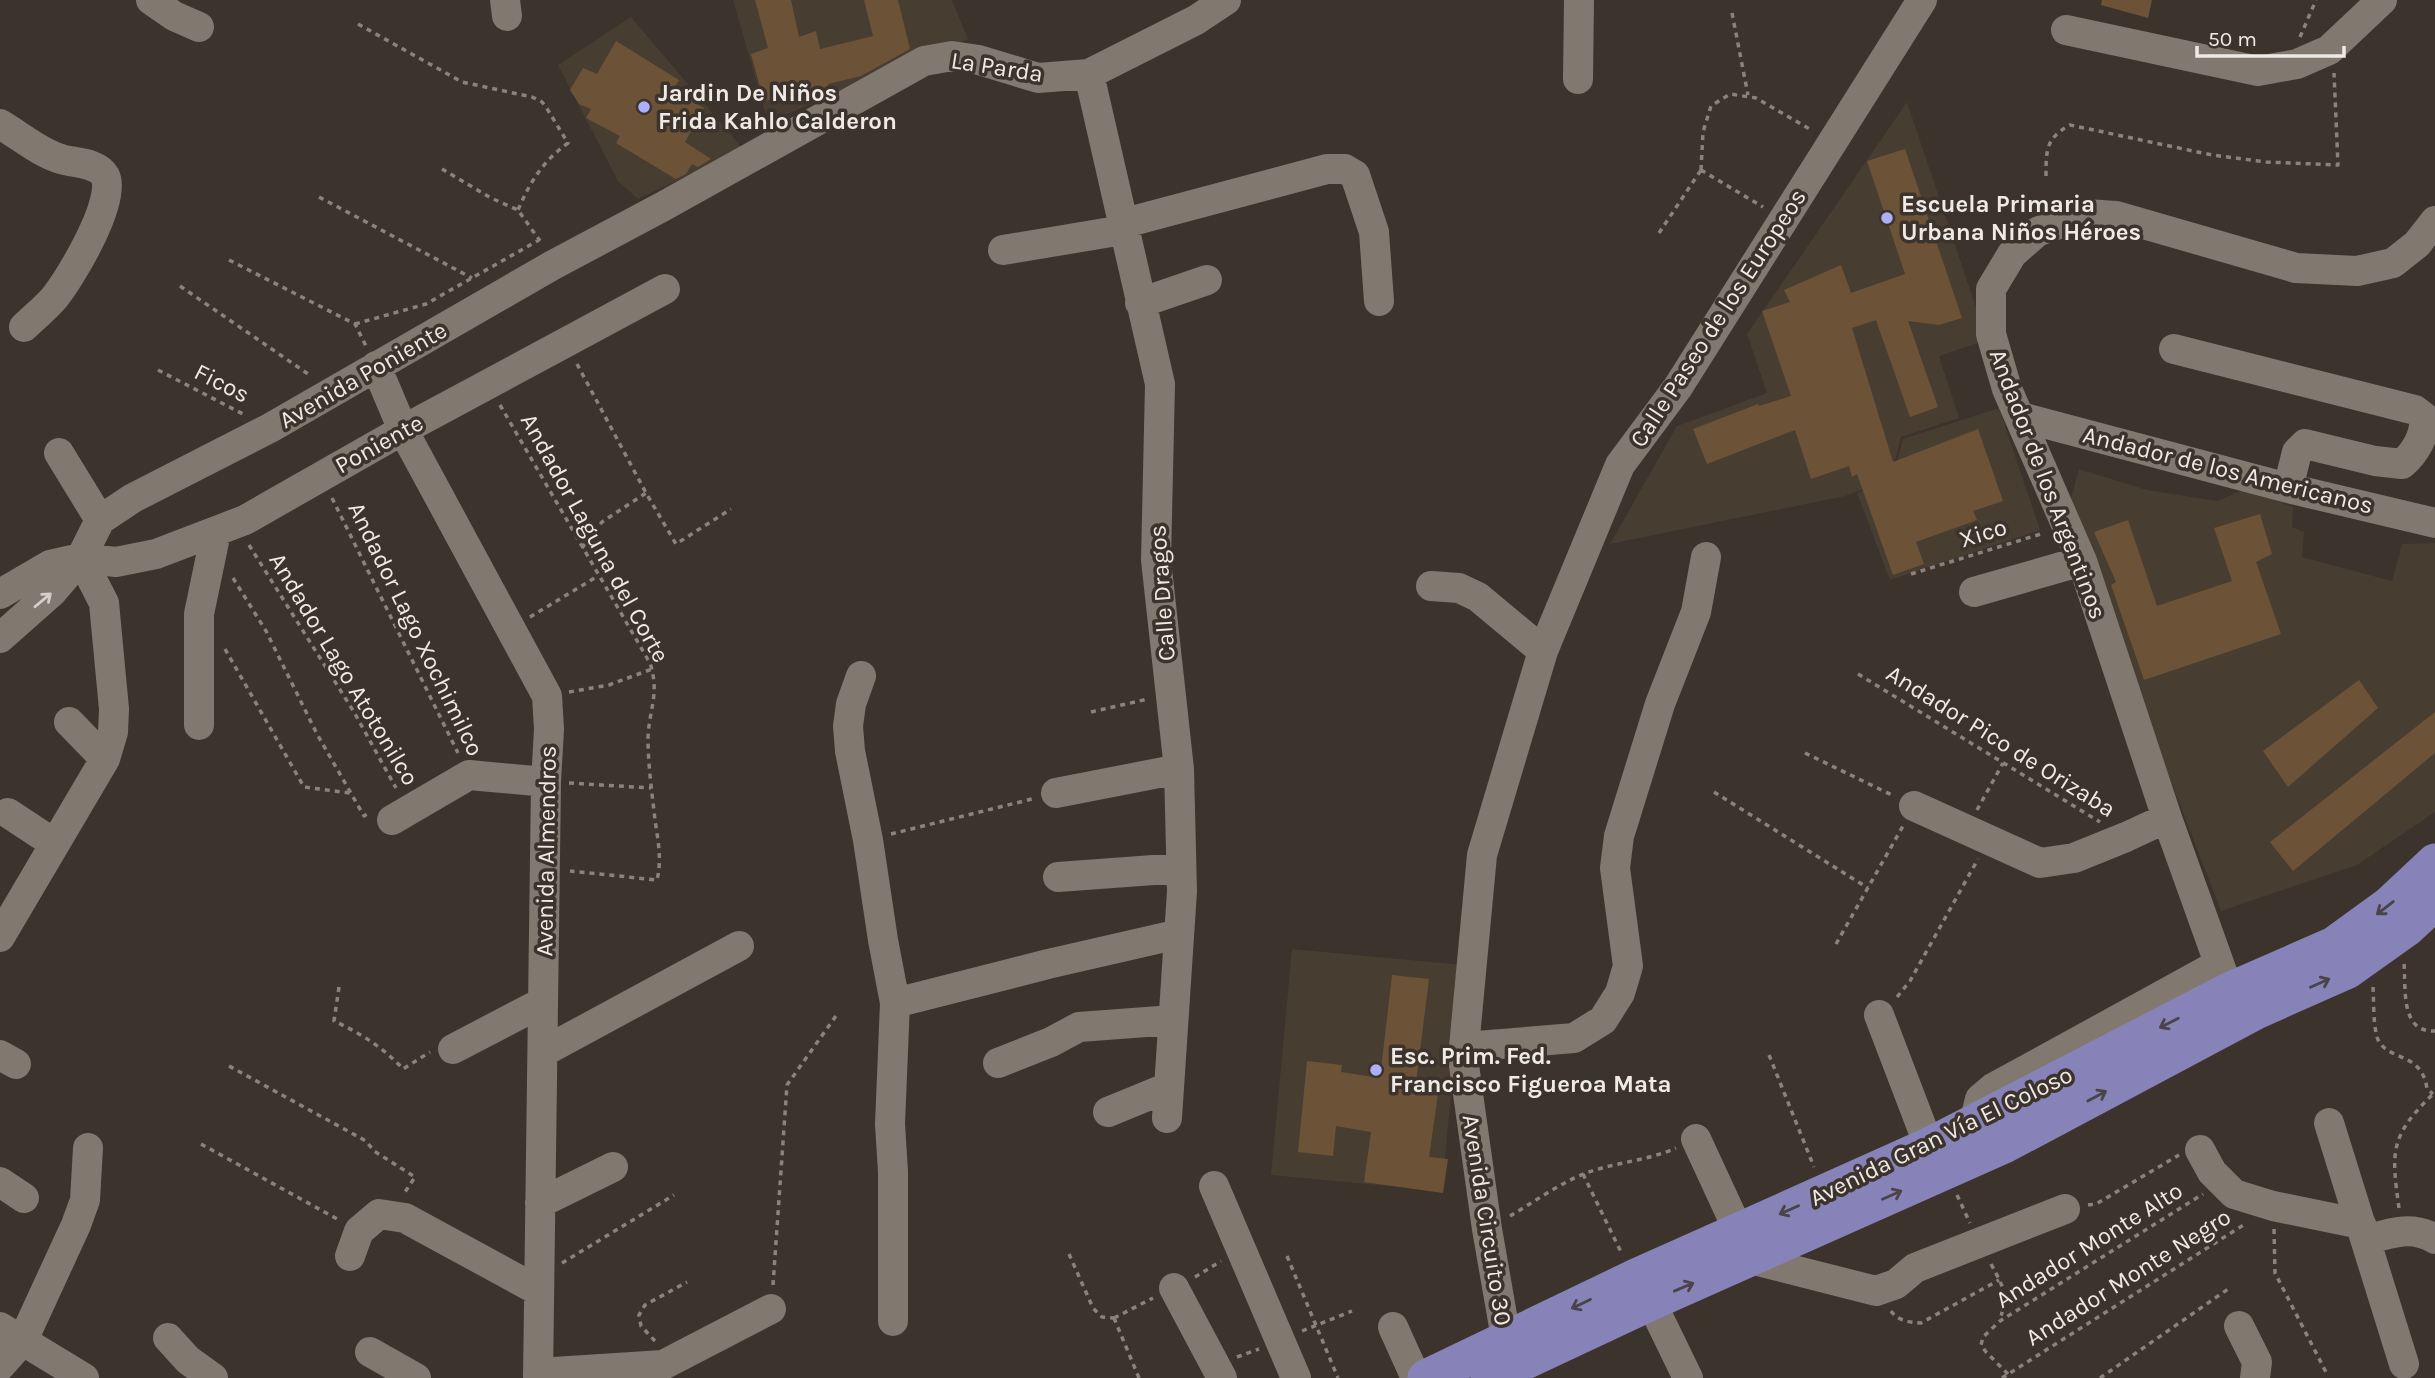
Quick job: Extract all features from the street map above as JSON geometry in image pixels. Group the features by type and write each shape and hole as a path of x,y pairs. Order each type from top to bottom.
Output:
{"main road":[{"name":"Avenida Gran Vía El Coloso","path":"1745,1245 1825,1194 1974,1124 2235,989 2334,945 2389,905 2435,862"},
{"path":"2235,989 2348,970 2407,928 2435,902"},
{"name":"Avenida Gran Vía El Coloso","path":"1426,1378 1505,1366 1643,1290 1745,1245 2006,1144 2235,989"}],"street":[{"path":"150,0 174,16 199,27 195,0"},
{"name":"La Parda","path":"662,207 924,61 952,56 979,60 1038,78 1089,74 1195,10 1226,0"},
{"path":"1577,79 1579,0"},
{"name":"Calle Paseo de los Europeos","path":"1543,651 1620,465 1678,387 1922,0"},
{"path":"2067,30 2258,71 2297,64 2329,50 2382,0"},
{"name":"Calle Dragos","path":"1089,74 1160,384 1156,560 1179,769 1181,868 1167,1118"},
{"path":"0,124 56,158 89,165 104,175 106,197 78,262 55,297 24,327"},
{"path":"1003,250 1122,227 1327,169 1345,169 1355,175 1374,232 1379,301"},
{"name":"Avenida Poniente","path":"100,520 133,498 270,428 507,293 546,252 662,207"},
{"name":"Andador de los Argentinos","path":"2235,989 2167,818 2082,561 2007,389 1991,334 1991,289 2012,254 2037,232 2087,214 2116,216 2296,268 2357,271 2393,263 2417,244 2435,221"},
{"path":"1140,303 1207,280"},
{"name":"Poniente","path":"82,558 116,562 156,554 244,520 403,430 665,289"},
{"path":"2174,349 2414,410 2424,417 2425,425 2414,453 2402,464 2375,461 2305,444 2297,452 2288,488"},
{"name":"Avenida Almendros","path":"376,366 403,430 547,696 549,729 544,869 538,1376"},
{"name":"Andador de los Americanos","path":"2021,417 2288,488 2435,523"},
{"path":"0,638 52,592 82,558 100,520 59,453"},
{"path":"199,725 199,614 216,532"},
{"path":"1464,1047 1574,1038 1603,1020 1620,993 1629,966 1615,868 1619,836 1660,704 1696,612 1706,557"},
{"path":"0,594 50,565 82,558"},
{"path":"0,937 105,759 113,732 114,709 104,603 82,558"},
{"path":"1974,592 2082,561"},
{"path":"1432,586 1459,588 1478,597 1543,651"},
{"name":"Avenida Circuito 30","path":"1505,1366 1463,1058 1482,855 1543,651"},
{"path":"861,676 850,704 850,751 895,1003 890,1124 893,1172 893,1321"},
{"path":"69,722 105,759"},
{"path":"1056,793 1179,769"},
{"path":"400,816 469,775 546,782"},
{"path":"1914,806 2040,863 2074,858 2167,818"},
{"path":"8,813 55,844"},
{"path":"1058,877 1181,868"},
{"path":"895,1003 1179,934"},
{"path":"543,1052 740,946"},
{"path":"453,1049 543,1002"},
{"path":"1879,1015 1929,1146"},
{"path":"998,1063 1051,1042 1079,1027 1173,1020"},
{"path":"1108,1112 1169,1087"},
{"path":"2329,1123 2404,1364"},
{"path":"1696,1139 1745,1245 1876,1292 1896,1284 1915,1268 2065,1209"},
{"path":"0,1366 11,1334 76,1225 85,1200 88,1148"},
{"path":"2200,1150 2212,1172 2234,1194 2363,1232 2403,1230 2426,1233 2435,1239"},
{"path":"540,1203 613,1167"},
{"path":"1214,1186 1296,1378"},
{"path":"355,1243 379,1214 405,1218 539,1284"},
{"path":"1174,1288 1222,1378"},
{"path":"1643,1290 1688,1378"},
{"path":"538,1376 663,1365 771,1309"},
{"path":"1393,1326 1416,1378"},
{"path":"2239,1326 2258,1362 2255,1378"},
{"path":"11,1334 84,1378"},
{"path":"168,1338 188,1360 213,1378"},
{"path":"370,1352 416,1378"}],"path":[{"path":"2296,44 2316,0"},
{"path":"1732,13 1748,95"},
{"path":"358,24 462,82 532,97 542,102 568,143 552,155 539,170 528,186 518,210"},
{"path":"2046,176 2046,151 2055,133 2070,125 2212,155 2266,162 2338,165 2337,83 2329,50"},
{"path":"1659,233 1701,170 1703,132 1711,106 1730,94 1748,95 1833,142"},
{"path":"355,324 426,304 473,279 546,252 518,210 491,198 442,169"},
{"path":"1701,170 1783,218"},
{"path":"319,197 473,279"},
{"path":"229,260 355,324 376,366"},
{"path":"180,286 332,391"},
{"path":"566,344 646,494 676,544 731,509"},
{"name":"Ficos","path":"158,370 270,428"},
{"name":"Andador Laguna del Corte","path":"489,385 652,669 654,678 655,699 648,736 651,788 660,855 657,880 544,869"},
{"path":"582,548 602,522 646,494"},
{"name":"Andador Lago Xochimilco","path":"332,498 469,775"},
{"name":"Xico","path":"1911,575 2066,526"},
{"name":"Andador Lago Atotonilco","path":"249,545 354,712 400,816"},
{"path":"230,573 266,631 317,734 365,816 382,804 400,816"},
{"path":"510,628 598,576"},
{"path":"199,657 221,643 304,787 352,794"},
{"path":"547,696 609,685 652,669"},
{"name":"Andador Pico de Orizaba","path":"1858,674 2126,837"},
{"path":"1091,712 1170,694"},
{"path":"1805,753 1914,806 1836,944"},
{"path":"1879,1015 1910,981 1978,834 2003,763"},
{"path":"546,782 651,788"},
{"path":"1714,792 1868,888"},
{"path":"868,840 1056,793"},
{"path":"2407,928 2404,963 2408,1016 2413,1024 2426,1032 2435,1031"},
{"path":"2370,955 2377,1038 2387,1049 2415,1063 2425,1078 2427,1089 2434,1094 2410,1117 2395,1147 2394,1174 2403,1230"},
{"path":"339,987 334,1021 354,1030 389,1054 403,1069 428,1052 453,1049"},
{"path":"771,1309 787,1085 838,1013"},
{"path":"1769,1055 1825,1194"},
{"path":"229,1066 366,1141 374,1152 415,1177"},
{"path":"1487,1229 1583,1174 1614,1164 1657,1156 1696,1139"},
{"path":"201,1144 355,1243"},
{"path":"2065,1209 2096,1204 2190,1149 2200,1150"},
{"path":"1583,1174 1643,1290"},
{"name":"Andador Monte Alto","path":"2008,1374 1981,1345 1983,1337 2000,1321 2222,1182"},
{"path":"539,1284 674,1195"},
{"path":"2273,1206 2275,1273 2329,1376"},
{"name":"Andador Monte Negro","path":"2002,1378 2273,1206"},
{"path":"1069,1254 1093,1308 1102,1317 1114,1318 1139,1378"},
{"path":"1287,1256 1338,1378"},
{"name":"Andador Monte Alto","path":"1876,1292 1895,1318 1920,1323 1999,1280"},
{"path":"674,1360 641,1326 639,1315 645,1306 687,1282"},
{"path":"2100,1378 2231,1287"}],"shaded area":[{"path":"733,0 952,0 968,39 768,122"},
{"name":"Jardin De Niños Frida Kahlo Calderon","path":"631,17 743,149 638,199 618,181 558,65"},
{"name":"Escuela Primaria Urbana Niños Héroes","path":"1907,102 1987,340 1939,356 1959,418 1901,437 1890,480 1845,496 1610,544 1677,426 1767,393 1747,334"},
{"path":"1999,408 2040,530 1890,580 1857,493 1892,481 1903,439"},
{"path":"2079,469 2147,490 2217,501 2245,489 2293,507 2292,527 2304,532 2302,557 2392,581 2402,544 2435,543 2435,812 2357,865 2221,911 2151,729 2070,502"},
{"path":"1292,949 1463,965 1442,1191 1271,1175"}],"building":[{"path":"755,0 791,0 799,37 816,31 820,49 873,36 864,0 898,0 910,49 861,76 828,84 829,88 764,101 751,54 768,48"},
{"path":"2102,0 2152,0 2148,18 2101,5"},
{"path":"616,41 679,80 673,90 704,108 685,142 711,159 698,167 692,164 686,174 676,179 616,143 620,136 586,118 591,109 579,104 570,90 583,68 597,74"},
{"path":"1905,149 1962,318 1939,325 1908,321 1938,407 1910,417 1876,320 1852,328 1893,462 1978,429 2003,501 1973,511 1977,520 1916,542 1924,564 1893,575 1857,474 1852,477 1849,466 1811,479 1795,430 1707,464 1693,429 1758,404 1759,406 1791,396 1762,311 1790,302 1784,290 1841,265 1851,293 1905,274 1867,161"},
{"path":"2260,514 2272,554 2256,562 2281,634 2144,680 2111,585 2116,582 2094,532 2128,520 2157,606 2232,581 2214,528"},
{"path":"2359,680 2378,708 2288,787 2263,751"},
{"path":"2435,712 2435,753 2293,871 2270,842"},
{"path":"1392,975 1429,979 1416,1083 1439,1087 1429,1157 1448,1159 1443,1193 1364,1182 1371,1132 1336,1126 1333,1156 1298,1152 1307,1061 1342,1065 1341,1072 1380,1078"}],"place":[{"name":"Jardin De Niños Frida Kahlo Calderon","path":"644,107"},
{"name":"Escuela Primaria Urbana Niños Héroes","path":"1887,218"},
{"name":"Esc. Prim. Fed. Francisco Figueroa Mata","path":"1376,1070"}]}
